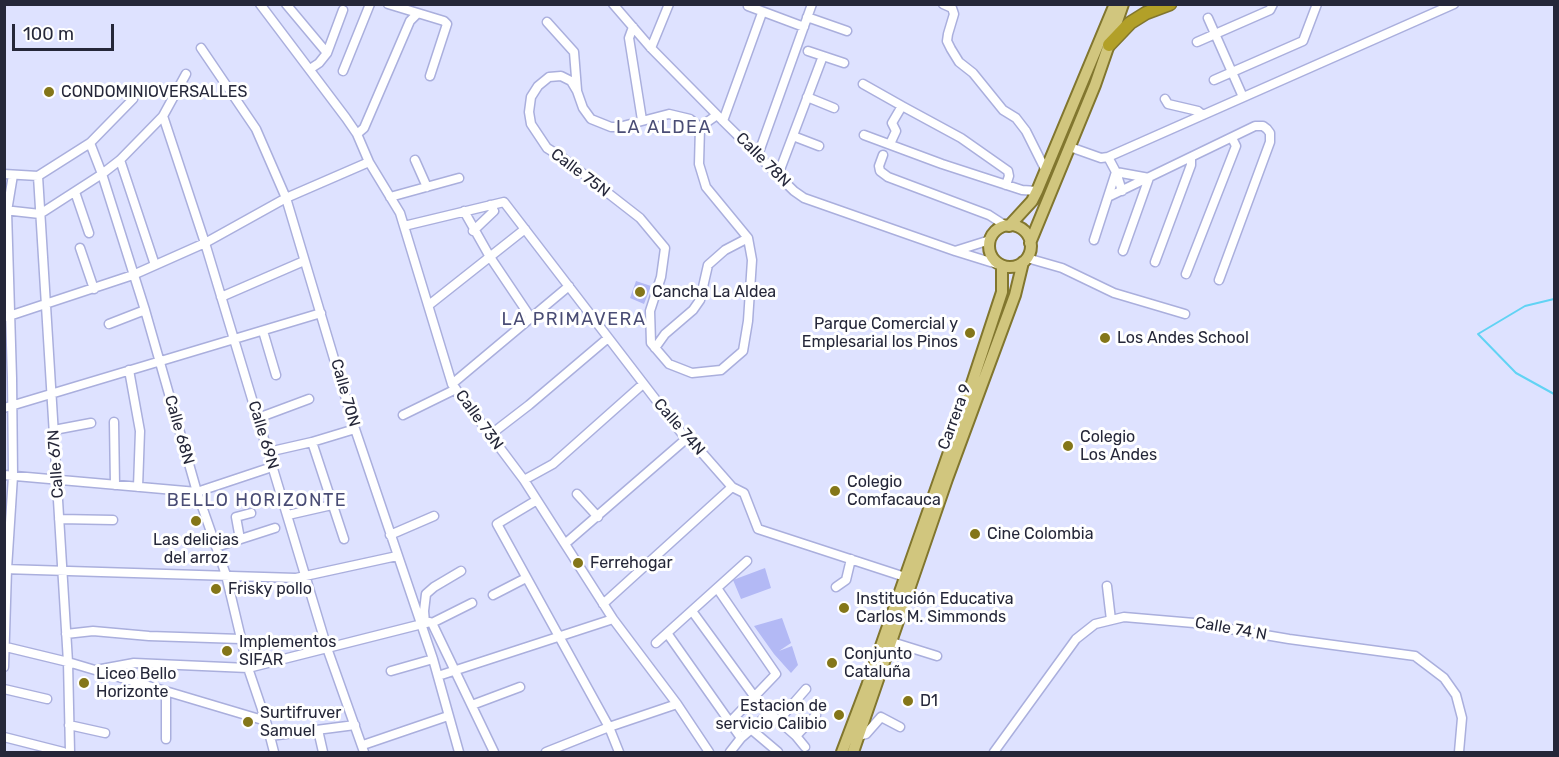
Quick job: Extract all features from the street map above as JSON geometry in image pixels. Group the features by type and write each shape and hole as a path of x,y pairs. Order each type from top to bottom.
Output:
{"highway":[{"path":"1109,45 1130,23 1146,13 1170,4"}],"main road":[{"path":"1114,4 1032,201 1008,226 995,232 990,240 989,249 993,258 1001,265 1017,266 1025,260 1095,86 1123,4"},
{"path":"1008,226 1021,229 1029,237 1030,243"},
{"name":"Carrera 9","path":"853,753 947,479 1015,295 1025,260"},
{"name":"Carrera 9","path":"842,753 955,435 999,300 1003,284 1001,265"}],"street":[{"name":"Calle 73N","path":"260,4 357,134 369,162 400,213 454,386 524,480 603,604 677,704 709,753"},
{"path":"286,4 327,53"},
{"path":"343,71 370,4"},
{"path":"388,4 444,21 447,24 430,76"},
{"name":"Calle 78N","path":"613,4 651,48 794,191 810,201 1001,265"},
{"path":"651,48 669,4"},
{"path":"758,155 812,4"},
{"path":"943,4 952,8 954,14 947,41 959,62 973,73 1003,110 1016,118 1046,171"},
{"path":"1197,42 1270,10 1273,4"},
{"path":"1214,80 1304,41 1317,4"},
{"path":"1070,147 1101,158 1108,157 1454,4"},
{"path":"748,6 804,27"},
{"path":"310,69 327,53 341,14 332,12"},
{"path":"700,126 720,118 762,13"},
{"path":"357,134 364,128 410,21 417,14"},
{"path":"807,17 847,31"},
{"path":"1208,18 1243,97"},
{"path":"547,22 574,52 577,91 583,108 591,119 601,124 620,127 669,114 690,119 700,126"},
{"path":"633,27 629,38 642,120"},
{"name":"Calle 70N","path":"201,48 256,129 286,198 355,429 397,556 426,624 433,659 459,753"},
{"path":"808,51 844,63"},
{"path":"778,175 823,56"},
{"path":"6,211 40,213 102,174 120,160 163,116 186,74"},
{"name":"Calle 75N","path":"577,91 571,81 561,76 549,77 538,86 531,97 529,112 531,124 547,148 639,218 665,248 662,277 650,311 651,343 655,348"},
{"path":"863,84 961,138 1008,171 1010,176 1006,185"},
{"path":"807,98 834,108"},
{"path":"4,667 9,476 6,211 9,175 38,176 90,143 133,99"},
{"path":"1165,99 1168,104 1198,111 1203,115"},
{"path":"890,144 896,131 892,123 902,106"},
{"name":"Calle 69N","path":"163,116 205,243 327,648 363,749"},
{"path":"700,126 699,164 706,187 748,238 752,260 748,321 744,351 721,370 692,372 669,364 655,348 665,334 693,310 700,300 708,265 725,250 748,238"},
{"path":"1108,197 1255,126 1263,126 1270,133 1270,142 1219,280"},
{"path":"864,135 1006,185 1022,190 1037,191"},
{"path":"793,136 819,146"},
{"path":"1186,274 1236,146 1232,138"},
{"name":"Calle 68N","path":"90,143 145,310 197,492 226,575 248,668 274,753"},
{"path":"883,155 879,166 880,171 888,177 989,215 1008,226"},
{"path":"1108,157 1122,191"},
{"path":"1155,262 1191,165 1191,158"},
{"path":"120,160 155,265"},
{"path":"415,160 427,187"},
{"path":"7,317 133,275 205,243 286,198 369,162"},
{"path":"1116,172 1149,178"},
{"path":"1094,240 1116,172"},
{"name":"Calle 67N","path":"38,176 68,662 70,753"},
{"path":"390,196 459,178"},
{"path":"1123,252 1149,178"},
{"path":"75,192 89,233"},
{"name":"Calle 74N","path":"490,205 504,202 686,439 696,446 732,487 744,493 758,529 904,577"},
{"path":"404,226 490,205 494,211 473,231"},
{"path":"464,212 473,231 531,318"},
{"path":"429,305 525,229"},
{"path":"955,251 990,240"},
{"path":"80,248 94,289"},
{"path":"1025,260 1062,268 1114,293 1185,314"},
{"path":"221,297 304,261"},
{"path":"403,415 454,386 569,286"},
{"path":"109,324 145,310"},
{"path":"9,407 321,313"},
{"path":"263,331 276,375"},
{"path":"490,435 608,338"},
{"path":"129,370 140,431 138,487"},
{"path":"524,480 553,464 643,384"},
{"path":"258,418 309,399"},
{"path":"114,422 115,485"},
{"path":"54,430 91,423"},
{"path":"267,452 355,429"},
{"path":"566,543 686,439"},
{"path":"312,442 344,539"},
{"path":"9,476 197,492 272,467"},
{"path":"603,604 732,487"},
{"path":"577,494 598,517"},
{"path":"537,500 497,524 557,637 609,727 619,753"},
{"path":"288,515 332,505"},
{"path":"240,539 236,517 251,513"},
{"path":"390,535 434,516"},
{"path":"59,519 113,520"},
{"path":"216,547 275,528"},
{"path":"6,569 296,578 397,556"},
{"path":"836,587 846,580 851,559"},
{"path":"656,643 747,561"},
{"path":"461,571 426,594 424,611 426,624 454,669 494,753"},
{"path":"493,595 526,578"},
{"path":"1107,586 1111,620"},
{"path":"717,588 776,674 729,722"},
{"path":"96,670 134,663 248,668 426,624 471,603"},
{"path":"692,611 754,696"},
{"name":"Calle 74 N","path":"994,753 1077,639 1095,624 1124,617 1194,623 1415,656 1444,678 1456,695 1462,718 1459,753"},
{"path":"438,676 613,618"},
{"path":"66,634 93,631 149,636 241,639"},
{"path":"667,633 741,738"},
{"path":"892,642 937,656"},
{"path":"6,647 68,662 266,721"},
{"path":"391,671 433,659"},
{"path":"472,705 520,687"},
{"path":"4,689 47,699"},
{"path":"778,722 806,689"},
{"path":"166,691 166,739"},
{"path":"546,753 609,727 677,704"},
{"path":"730,753 741,738 770,713 805,747"},
{"path":"796,736 816,715"},
{"path":"363,749 448,716"},
{"path":"858,736 866,734 881,717 900,728"},
{"path":"69,725 105,733"},
{"path":"270,736 355,725"},
{"path":"318,730 323,753"},
{"path":"752,730 778,753"},
{"path":"4,737 63,753"}],"shaded area":[{"name":"Cancha La Aldea","path":"636,281 651,286 644,304 630,298"},
{"path":"765,568 771,588 741,599 733,580"},
{"path":"782,618 791,643 779,651 792,646 798,665 791,673 754,626"}],"waterway":[{"path":"1554,299 1525,306 1478,334 1516,373 1554,394"}],"place":[{"name":"CONDOMINIOVERSALLES","path":"49,92"},
{"name":"Cancha La Aldea","path":"640,292"},
{"name":"Parque Comercial y Emplesarial los Pinos","path":"970,333"},
{"name":"Los Andes School","path":"1105,338"},
{"name":"Colegio Los Andes","path":"1068,446"},
{"name":"Colegio Comfacauca","path":"835,491"},
{"name":"Las delicias del arroz","path":"196,521"},
{"name":"Cine Colombia","path":"975,534"},
{"name":"Ferrehogar","path":"578,563"},
{"name":"Frisky pollo","path":"216,589"},
{"name":"Institución Educativa Carlos M. Simmonds","path":"844,608"},
{"name":"Implementos SIFAR","path":"227,651"},
{"name":"Conjunto Cataluña","path":"832,663"},
{"name":"Liceo Bello Horizonte","path":"84,683"},
{"name":"D1","path":"908,701"},
{"name":"Estacion de servicio Calibio","path":"839,715"},
{"name":"Surtifruver Samuel","path":"248,722"}],"district":[{"name":"LA ALDEA","path":"664,128"},
{"name":"LA PRIMAVERA","path":"574,320"},
{"name":"BELLO HORIZONTE","path":"257,501"}]}
